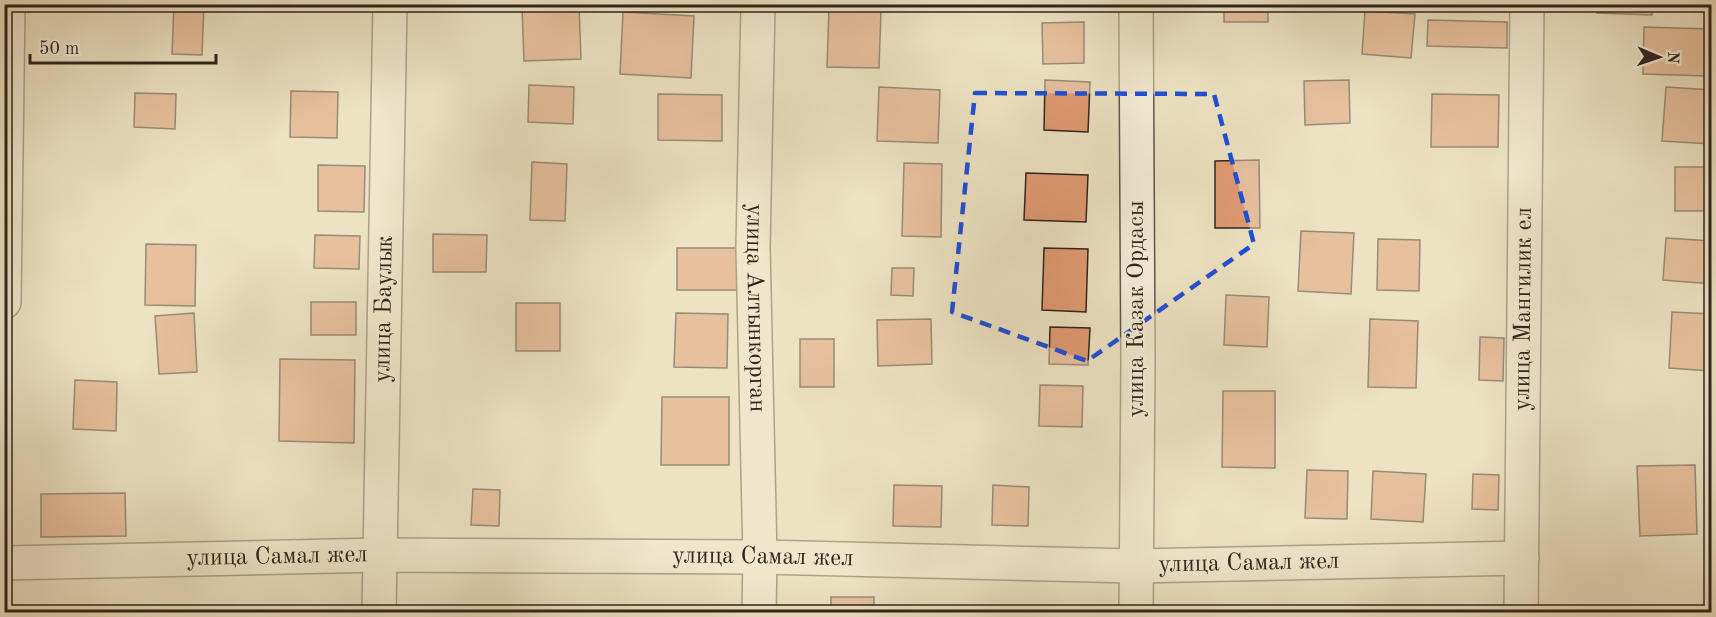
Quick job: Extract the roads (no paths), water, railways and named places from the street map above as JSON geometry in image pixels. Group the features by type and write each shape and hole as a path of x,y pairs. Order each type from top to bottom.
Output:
{"street":[{"path":"4,302 8,4"},
{"name":"улица Баулык","path":"379,612 390,4"},
{"name":"улица Алтынкорган","path":"758,4 753,247 760,557 759,612"},
{"name":"улица Казак Ордасы","path":"1136,4 1138,364 1136,612"},
{"name":"улица Мангилик ел","path":"1521,612 1527,4"},
{"name":"улица Самал жел","path":"4,563 380,555 760,557 1136,566 1522,558"}]}
